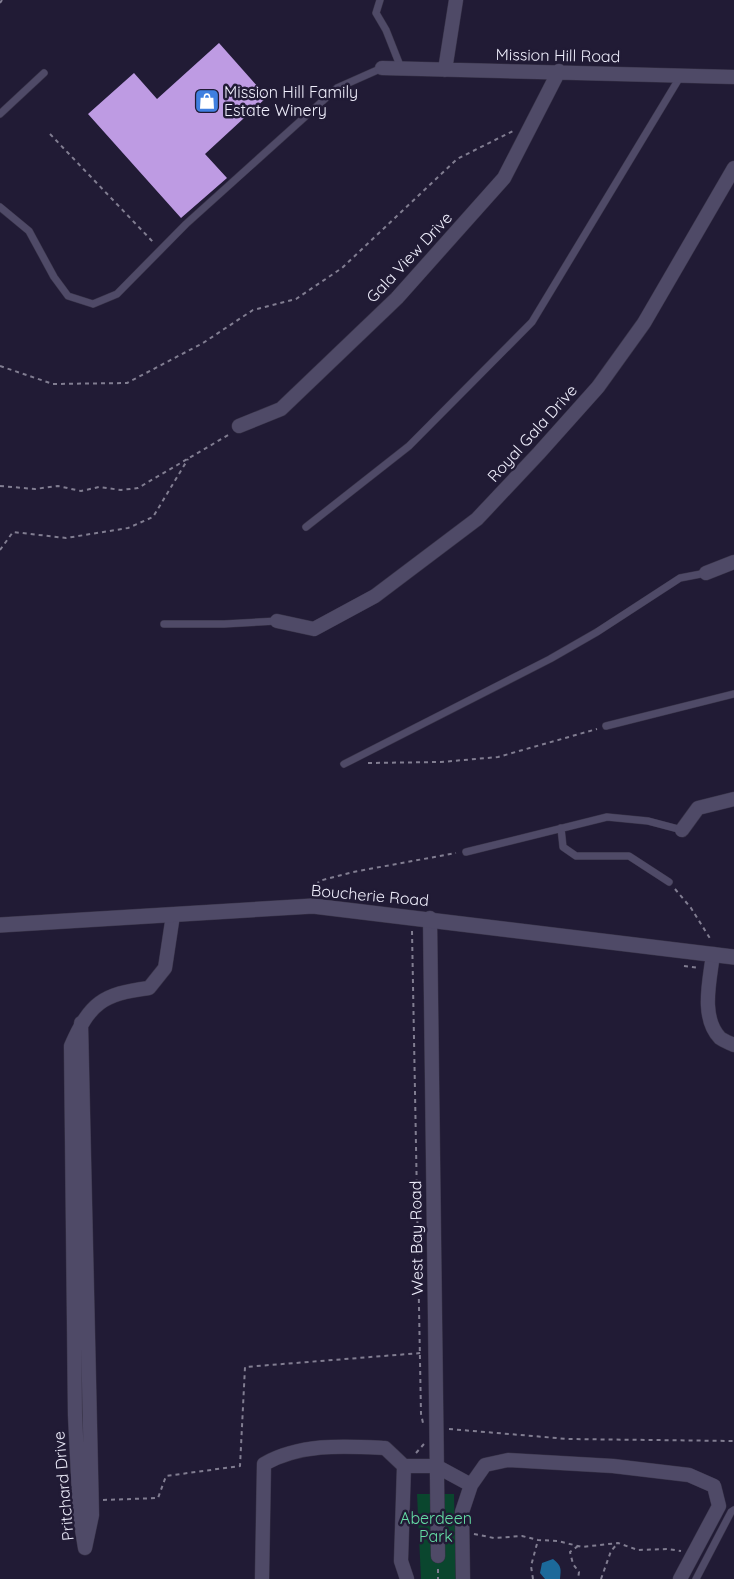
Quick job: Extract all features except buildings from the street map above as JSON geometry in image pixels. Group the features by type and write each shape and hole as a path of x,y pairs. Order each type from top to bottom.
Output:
{"main road":[{"name":"Boucherie Road","path":"0,925 313,906 430,918 734,957"}],"street":[{"path":"445,70 456,0"},
{"name":"Mission Hill Road","path":"382,68 559,71 680,77 734,77"},
{"name":"Gala View Drive","path":"239,426 281,409 397,298 504,178 559,71"},
{"name":"Royal Gala Drive","path":"277,621 314,629 375,596 477,519 598,387 644,323 734,168"},
{"path":"706,573 734,562"},
{"path":"682,830 698,808 734,799"},
{"name":"Pritchard Drive","path":"81,1023 92,1515 85,1548 80,1517 75,1415 71,1046 81,1023 99,1002 122,992 149,988 165,968 173,915"},
{"name":"West Bay Road","path":"430,918 438,1556"},
{"path":"713,954 708,1007 710,1020 720,1038 734,1045"},
{"path":"262,1579 264,1464 282,1454 336,1446 385,1448 408,1466 436,1466 470,1485"},
{"path":"463,1579 462,1512 470,1485 484,1465 508,1460 613,1466 689,1476 714,1486 719,1506 680,1579"},
{"path":"407,1579 401,1560 408,1466"}],"lane":[{"path":"380,0 376,13 386,30 401,68"},
{"path":"0,207 29,231 54,277 68,296 94,304 117,294 186,224 337,88 382,68"},
{"path":"0,114 44,73"},
{"path":"306,527 409,446 532,322 680,77"},
{"path":"344,764 550,659 597,632 680,578 706,573"},
{"path":"164,624 224,624 277,621"},
{"path":"606,726 734,694"},
{"path":"466,852 607,817 648,821 682,830"},
{"path":"561,828 563,847 576,856 629,856 669,882"},
{"path":"696,1579 730,1512 734,1510"}],"path":[{"path":"0,366 53,384 127,383 202,343 253,310 296,299 342,268 457,159 533,122"},
{"path":"50,134 161,250"},
{"path":"0,486 35,488 58,486 81,491 99,487 121,490 138,488 169,468 223,440 239,426"},
{"path":"0,550 13,532 66,538 128,528 153,516 188,459"},
{"path":"344,764 441,762 498,757 606,726"},
{"path":"313,906 314,891 319,881 353,872 466,852"},
{"path":"669,882 691,908 711,938 713,954"},
{"path":"412,916 423,1423"},
{"path":"91,1500 158,1498 166,1476 240,1466 245,1367 435,1352"},
{"path":"436,1428 568,1439 734,1441"},
{"path":"408,1466 416,1452 427,1442"},
{"path":"462,1532 494,1538 522,1536 578,1546 601,1546 618,1543 638,1550 668,1548 692,1556"},
{"path":"533,1579 531,1566 538,1540"},
{"path":"601,1579 611,1551 618,1543"},
{"path":"578,1546 570,1552 573,1564 579,1572 578,1579"}],"green space":[{"name":"Aberdeen Park","path":"417,1494 454,1494 456,1579 421,1579"}],"water":[{"path":"553,1559 560,1568 560,1579 545,1579 540,1573 542,1563"}],"place":[{"name":"Mission Hill Family Estate Winery","path":"207,101"}]}
